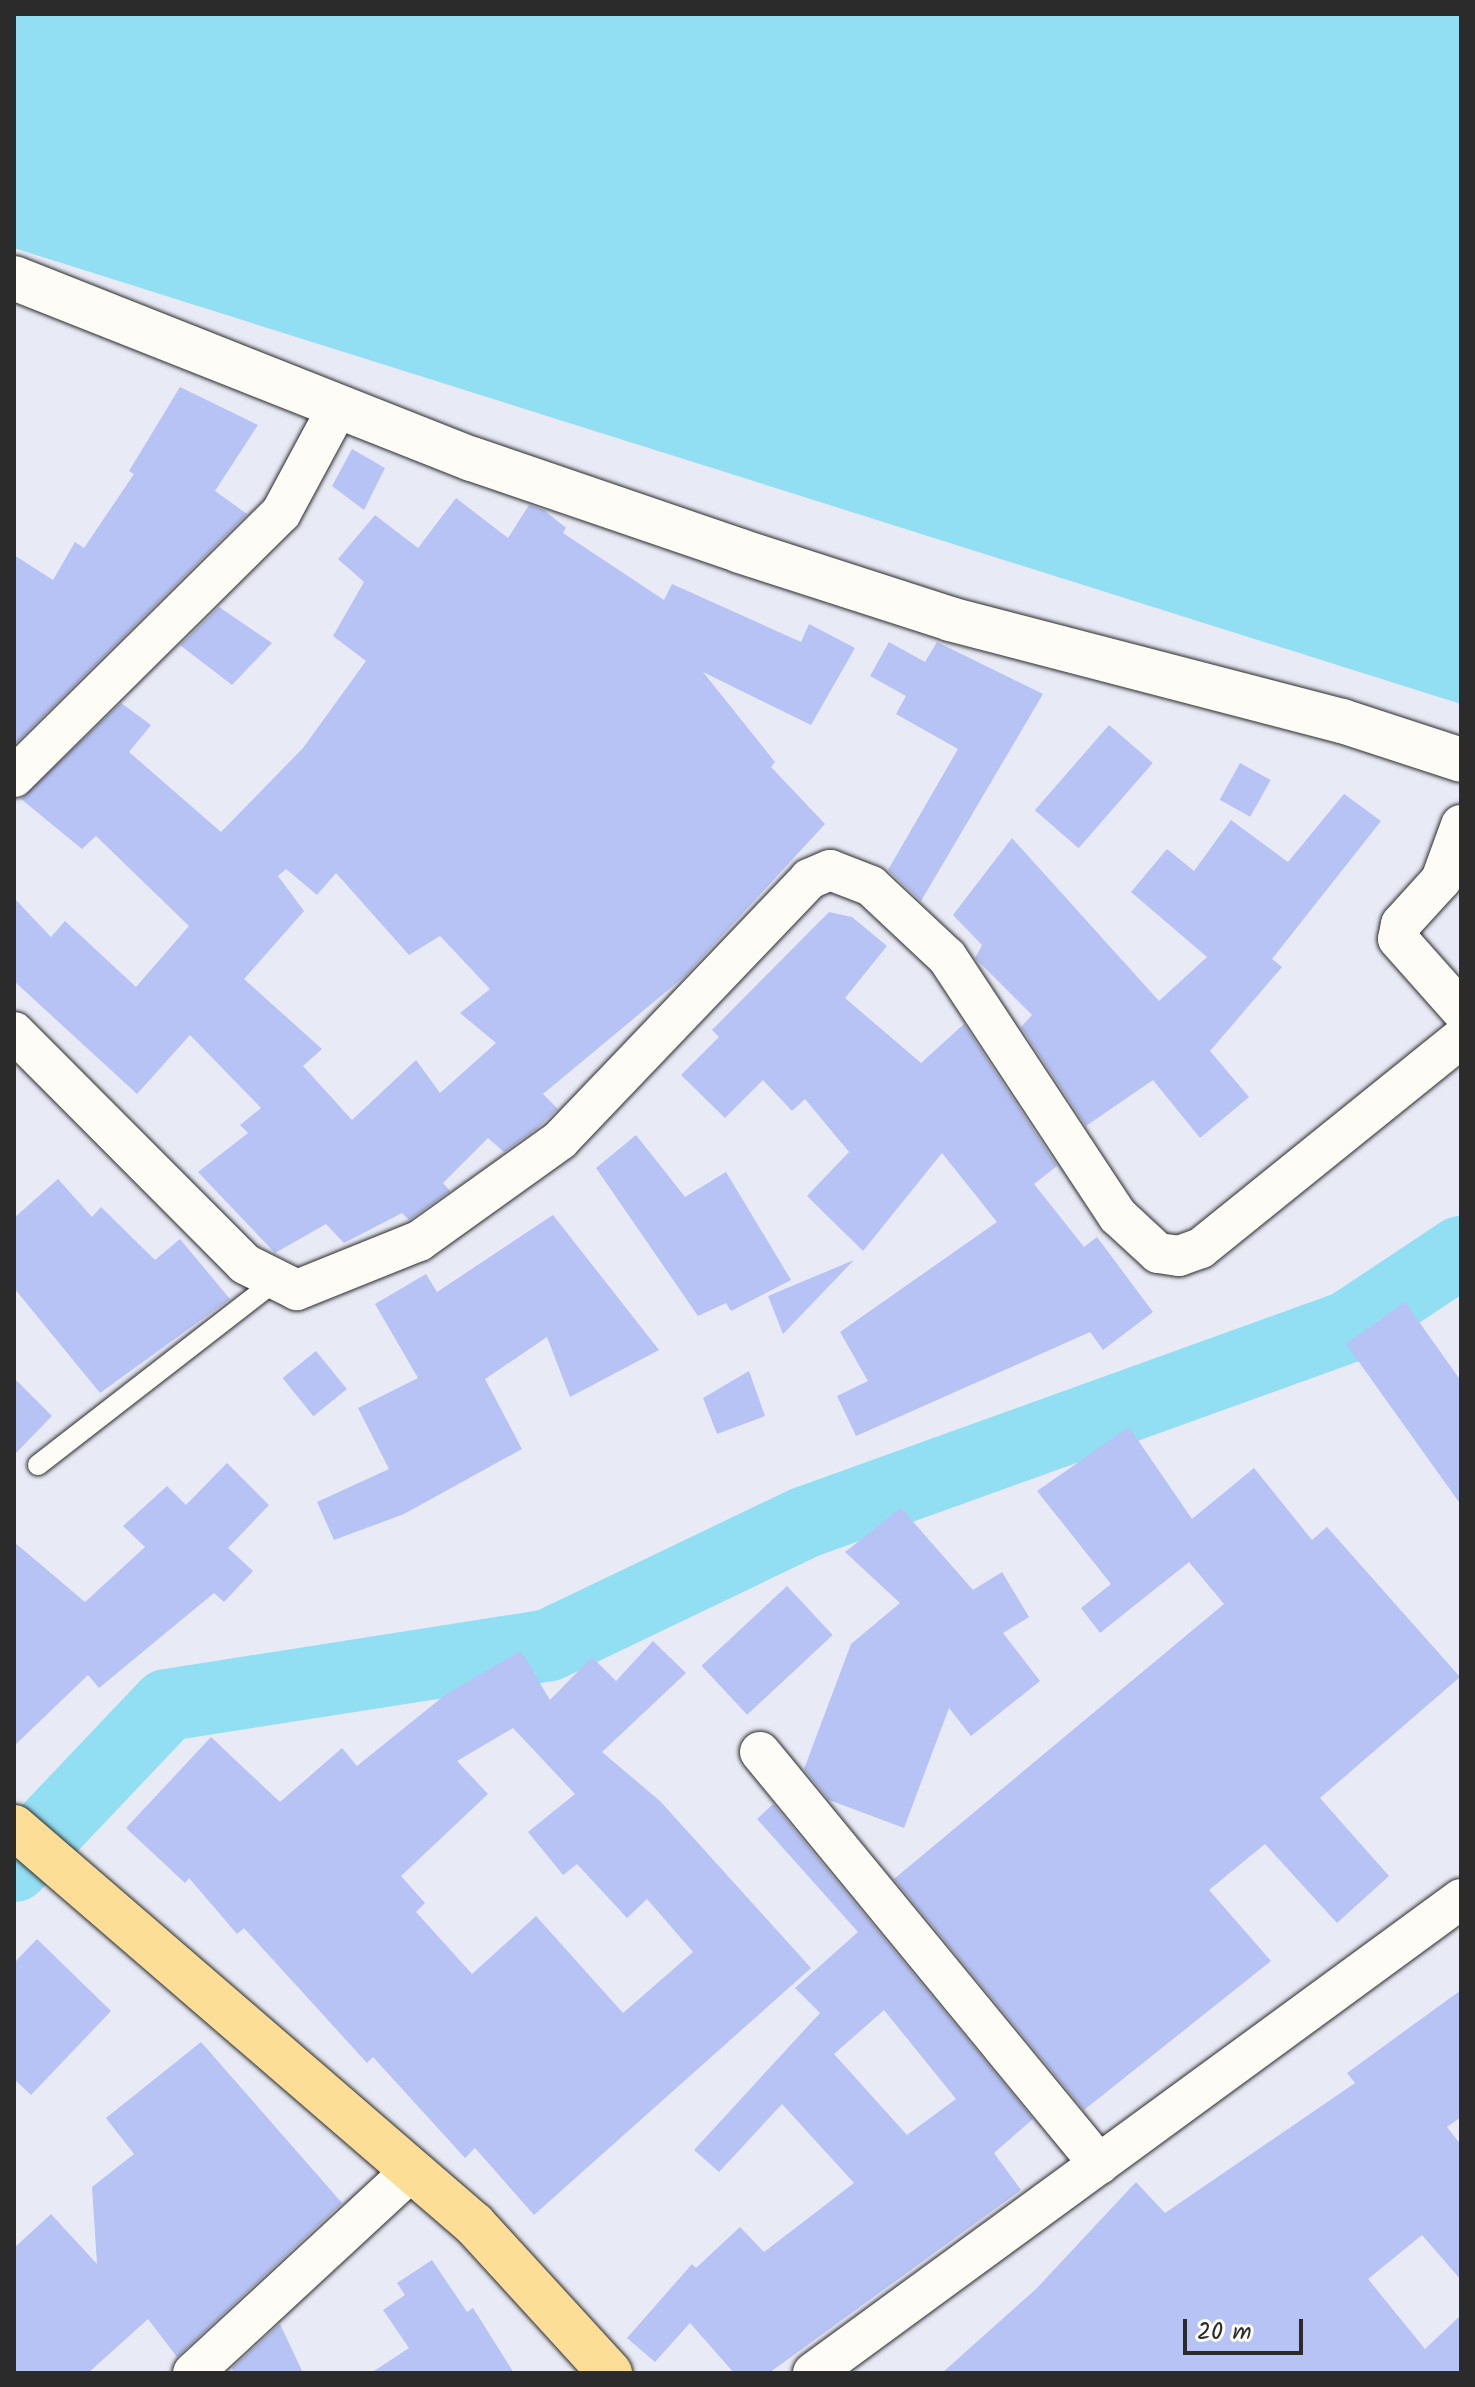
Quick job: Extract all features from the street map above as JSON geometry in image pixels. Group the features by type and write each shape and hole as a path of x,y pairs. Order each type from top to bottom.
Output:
{"highway":[{"path":"14,1827 474,2224 610,2373"}],"street":[{"path":"14,278 472,459 950,619 1342,721 1461,760"},
{"path":"14,777 281,513 338,407"},
{"path":"1461,825 1441,880 1401,924 1398,939 1461,1010"},
{"path":"14,1032 245,1264 274,1282 297,1290 327,1282 419,1241 490,1195 560,1140 809,879 830,870 871,886 947,957 1118,1216 1158,1253 1179,1256 1201,1248 1461,1038"},
{"path":"760,1752 1099,2164"},
{"path":"813,2373 1461,1899"},
{"path":"193,2373 411,2171"}],"lane":[{"path":"38,1465 274,1282"}],"water":[{"path":"14,14 1461,14 1461,704 14,248"}],"building":[{"path":"180,387 258,425 215,491 247,514 14,745 14,555 53,580 75,542 84,548 134,474 129,471"},
{"path":"352,449 385,468 364,510 332,486"},
{"path":"456,498 508,538 529,505 544,510 566,528 563,533 664,600 672,584 801,642 809,624 855,648 811,725 703,672 775,762 771,767 825,824 685,976 543,1094 558,1109 536,1129 504,1152 488,1138 443,1183 450,1191 409,1220 402,1213 344,1243 326,1224 275,1253 198,1172 248,1133 240,1125 261,1108 190,1035 137,1094 14,981 14,898 51,937 65,921 136,987 189,926 96,836 82,849 21,799 121,703 151,725 129,752 221,832 303,748 366,661 333,636 364,582 338,559 375,515 418,548","holes":["286,869 317,895 336,873 409,955 440,936 490,989 460,1013 496,1043 440,1093 416,1060 352,1120 303,1066 322,1049 244,979 304,911 278,876"]},
{"path":"219,607 272,643 232,685 180,645"},
{"path":"889,642 925,662 937,642 1043,694 921,901 888,870 958,749 896,714 906,696 870,676"},
{"path":"1109,725 1153,763 1079,848 1035,810"},
{"path":"1240,763 1271,780 1250,817 1220,800"},
{"path":"1344,794 1381,821 1272,959 1282,967 1210,1051 1249,1097 1200,1138 1153,1080 1086,1126 1021,1027 1032,1015 975,958 982,945 953,915 1012,838 1159,1001 1207,957 1131,892 1167,849 1194,871 1231,820 1288,862"},
{"path":"829,912 852,917 887,946 845,998 921,1063 964,1024 1057,1166 1034,1184 1084,1247 1097,1237 1153,1312 1103,1350 1090,1332 856,1436 837,1396 868,1381 840,1332 997,1222 942,1153 863,1251 807,1196 849,1152 805,1099 792,1111 763,1080 725,1118 681,1075 719,1037 712,1030"},
{"path":"636,1135 685,1197 726,1172 791,1280 731,1311 726,1303 698,1316 596,1168"},
{"path":"58,1179 92,1217 101,1207 155,1260 180,1239 230,1299 100,1393 14,1288 14,1218"},
{"path":"553,1215 659,1350 570,1397 547,1337 485,1379 522,1449 404,1514 334,1540 317,1502 389,1469 358,1408 418,1378 375,1304 426,1274 437,1292"},
{"path":"854,1260 783,1334 768,1296"},
{"path":"1405,1302 1461,1381 1461,1505 1346,1344"},
{"path":"316,1351 347,1389 313,1416 283,1378"},
{"path":"749,1371 765,1416 717,1434 703,1398"},
{"path":"14,1378 52,1416 14,1455"},
{"path":"1129,1427 1192,1519 1254,1468 1312,1540 1327,1527 1460,1677 1320,1798 1389,1876 1337,1923 1265,1844 1209,1890 1271,1961 1084,2110 894,1879 1224,1604 1189,1562 1100,1633 1081,1608 1111,1584 1037,1491"},
{"path":"227,1463 269,1505 228,1548 253,1571 224,1602 214,1593 99,1688 88,1675 14,1746 14,1542 85,1602 145,1547 123,1526 167,1486 186,1505"},
{"path":"901,1508 973,1590 1002,1572 1029,1617 1003,1633 1040,1681 971,1736 949,1708 904,1828 829,1800 804,1769 851,1644 900,1603 845,1552"},
{"path":"787,1586 833,1635 747,1715 701,1666"},
{"path":"653,1641 686,1673 602,1752 660,1801 811,1968 534,2215 475,2148 465,2158 373,2057 367,2063 244,1928 237,1934 189,1878 185,1883 126,1828 211,1737 280,1802 342,1748 357,1766 445,1695 521,1651 550,1700 592,1657 616,1681","holes":["513,1728 575,1794 528,1832 563,1875 577,1864 627,1918 647,1899 693,1952 623,2013 536,1916 472,1974 416,1912 425,1903 401,1876 488,1794 457,1761"]},
{"path":"773,1804 1033,2119 994,2153 1021,2190 769,2373 734,2373 690,2323 655,2362 627,2338 692,2264 696,2268 740,2227 764,2252 854,2183 782,2104 719,2172 694,2150 820,2013 795,1988 858,1932 757,1819","holes":["884,2010 956,2099 907,2135 834,2054"]},
{"path":"37,1939 111,2011 31,2095 14,2079 14,1963"},
{"path":"1461,1990 1461,2117 1447,2127 1461,2145 1461,2280 1422,2235 1368,2279 1425,2349 1461,2315 1461,2373 942,2373 1036,2289 1136,2182 1165,2213 1355,2083 1347,2073"},
{"path":"201,2042 342,2203 177,2357 148,2319 88,2373 14,2373 14,2248 51,2214 97,2264 92,2187 134,2154 106,2118"},
{"path":"432,2260 467,2312 473,2308 514,2373 371,2373 409,2348 383,2310 405,2295 397,2283"},
{"path":"280,2324 303,2373 234,2373 232,2368"}],"waterway":[{"path":"14,1866 167,1705 549,1645 806,1522 1348,1327 1461,1252"}]}
